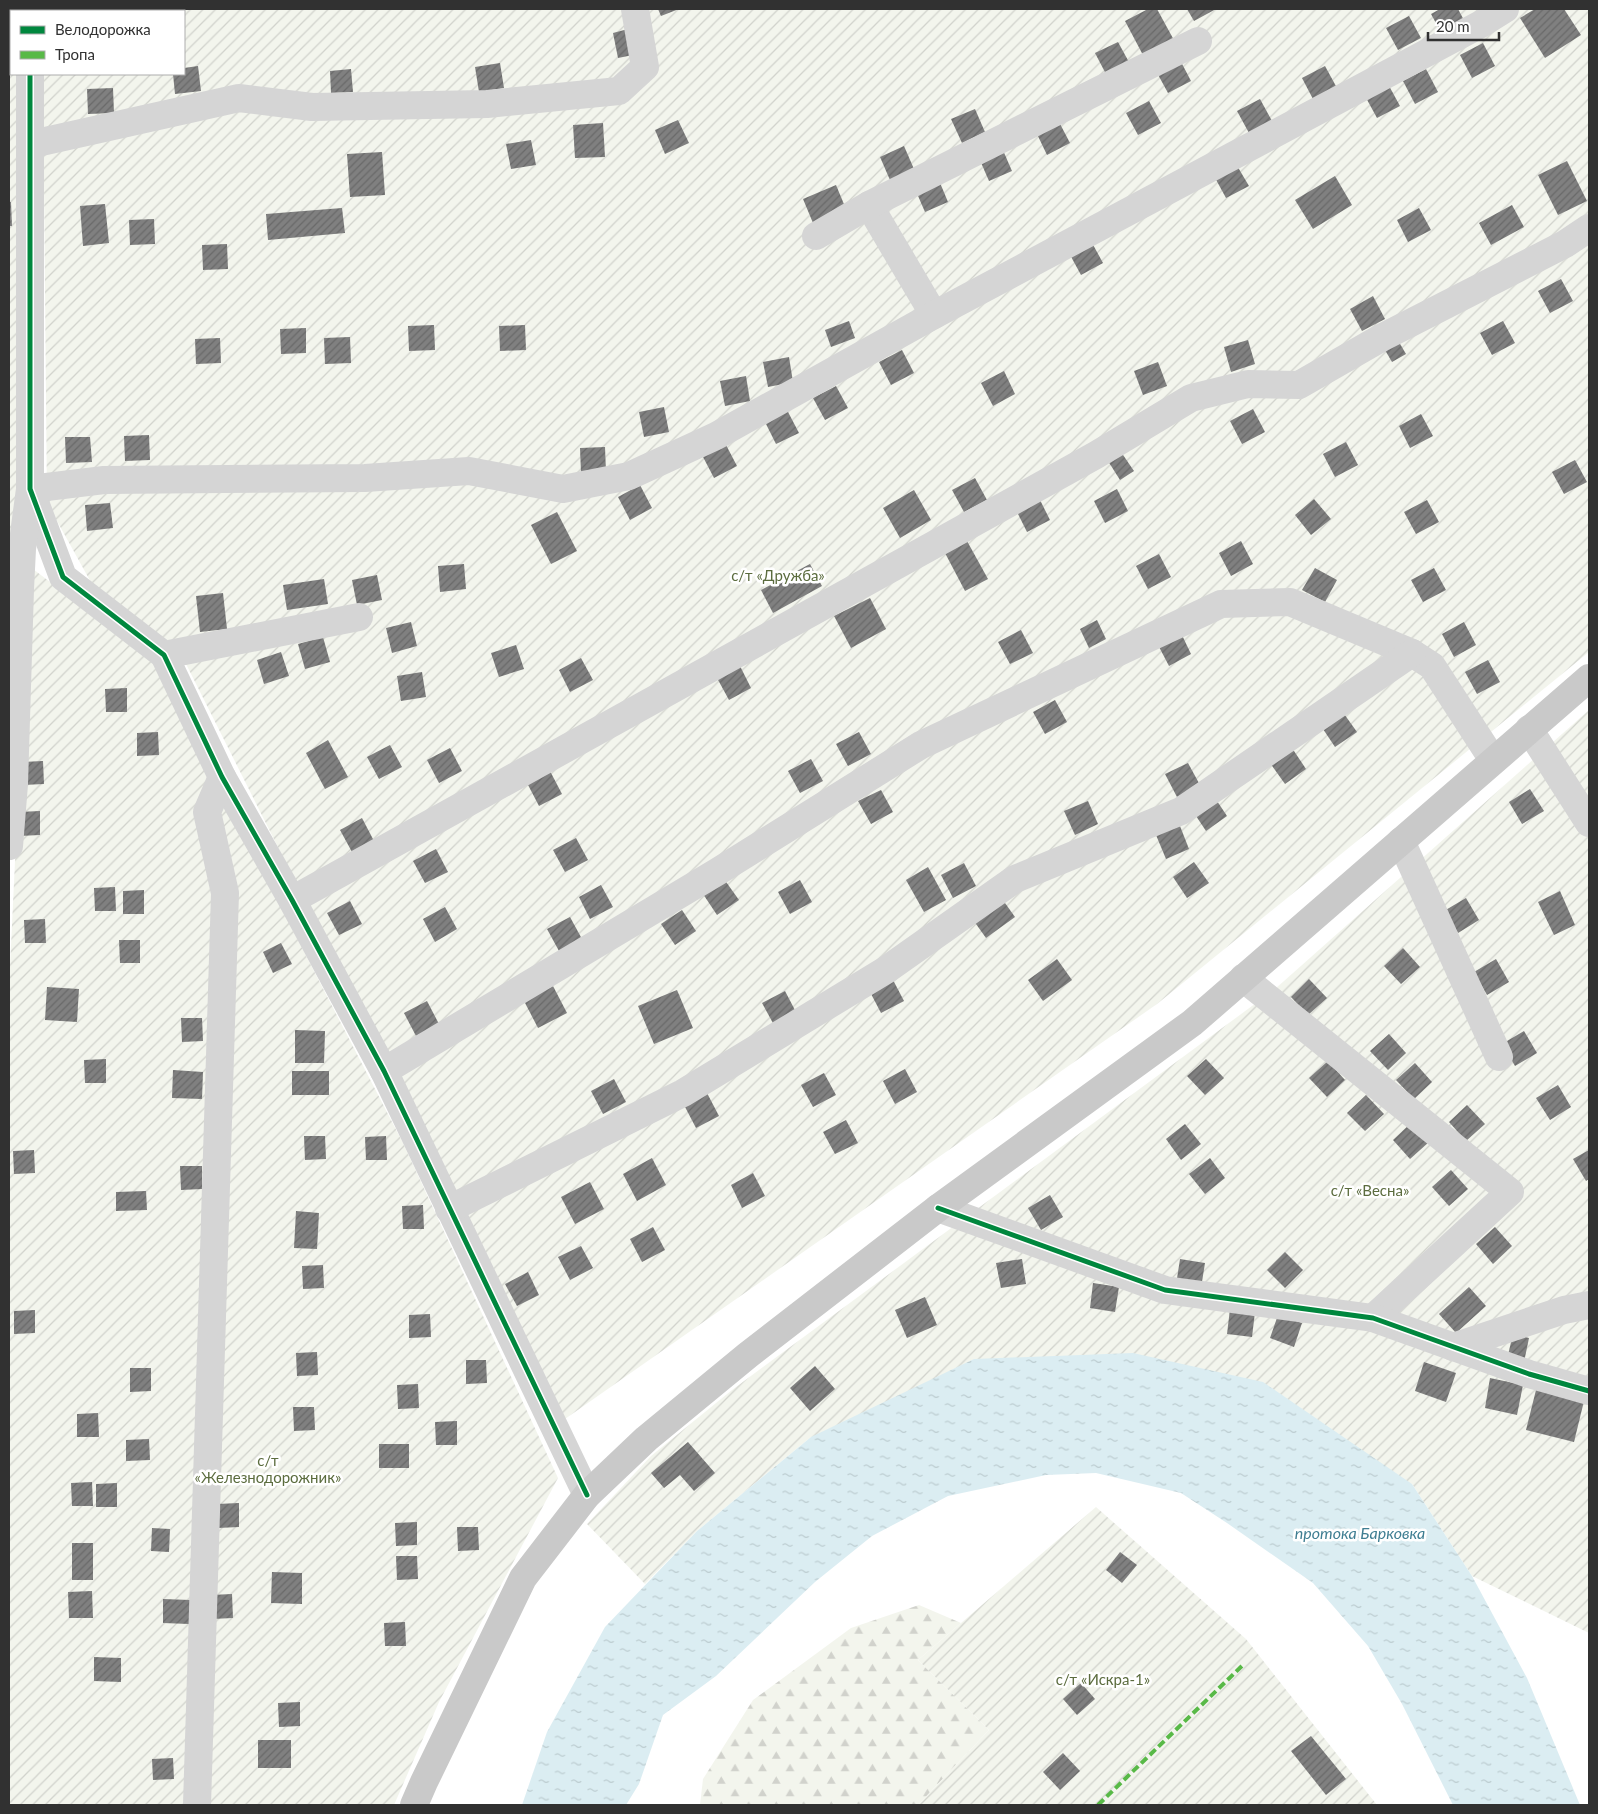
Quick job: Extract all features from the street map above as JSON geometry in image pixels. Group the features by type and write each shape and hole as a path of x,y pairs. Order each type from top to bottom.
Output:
{"main road":[{"path":"414,1805 523,1578 587,1495 676,1412 938,1208 1192,1023 1589,678"}],"street":[{"path":"32,144 240,98 312,107 487,104 619,90 645,66 635,9"},
{"path":"30,489 104,480 365,478 468,471 563,489 629,476 716,436 934,315 1481,24 1505,9"},
{"path":"816,236 869,205 1198,41"},
{"path":"9,846 14,784 22,549 30,489 32,144 30,75"},
{"path":"869,205 934,315"},
{"path":"292,900 1096,455 1190,398 1248,384 1299,385 1381,338 1565,244 1589,228"},
{"path":"30,489 63,577 164,655 222,777 292,900 384,1071 587,1495"},
{"path":"384,1071 716,872 921,745 1221,604 1290,602 1412,652 1432,666 1493,760"},
{"path":"164,655 359,617"},
{"path":"449,1210 683,1093 886,970 1015,879 1181,810 1412,652"},
{"path":"1529,729 1589,823"},
{"path":"197,1805 225,893 207,812 222,777"},
{"path":"1401,841 1499,1057"},
{"path":"1243,978 1510,1192 1373,1318"},
{"path":"938,1208 1165,1290 1373,1318 1530,1374 1589,1391"},
{"path":"1453,1347 1564,1310 1589,1305"}],"green space":[{"path":"9,9 19,9 10,10 10,75 19,75 16,514 9,611"},
{"name":"с/т «Дружба»","path":"1589,9 1589,652 1157,1004 565,1419 180,652 93,586 47,503 43,75 185,75 185,10 42,10"},
{"name":"с/т «Железнодорожник»","path":"29,566 157,663 225,799 404,1145 558,1478 439,1702 394,1805 9,1805 9,988"},
{"name":"с/т «Весна»","path":"1589,710 1589,1633 1472,1576 1412,1484 811,1437 697,1531 645,1584 587,1524 651,1456 732,1390 1275,989"},
{"name":"с/т «Искра-1»","path":"1096,1507 1246,1639 1377,1805 918,1805 989,1730 918,1660"},
{"path":"919,1605 961,1623 918,1660 989,1730 918,1805 700,1805 703,1779 753,1700 851,1628"}],"water":[{"name":"протока Барковка","path":"1133,1353 1263,1382 1412,1484 1472,1576 1527,1678 1580,1805 1453,1805 1402,1704 1368,1646 1313,1583 1181,1493 1096,1473 1046,1475 948,1496 872,1536 815,1582 716,1676 663,1715 639,1784 626,1805 522,1805 547,1732 605,1627 697,1531 811,1437 974,1359"}],"building":[{"path":"658,9 679,9 661,16"},
{"path":"1148,9 1157,9 1175,42 1144,57 1125,21"},
{"path":"1187,9 1216,9 1194,21"},
{"path":"1440,9 1458,9 1466,24 1443,36 1431,14"},
{"path":"1535,9 1564,9 1581,35 1545,58 1520,18"},
{"path":"1409,16 1421,38 1398,50 1386,28"},
{"path":"628,29 633,55 618,58 613,33"},
{"path":"1118,42 1130,64 1107,76 1095,53"},
{"path":"1483,43 1495,66 1472,78 1460,55"},
{"path":"1179,58 1191,81 1168,93 1156,71"},
{"path":"500,63 504,88 479,92 475,67"},
{"path":"198,66 201,91 175,94 173,75 185,75 185,68"},
{"path":"1325,66 1337,88 1314,101 1302,78"},
{"path":"351,69 353,92 331,93 330,71"},
{"path":"1426,69 1438,92 1415,104 1403,81"},
{"path":"1388,84 1400,106 1377,118 1365,96"},
{"path":"113,88 114,113 88,114 87,89"},
{"path":"1260,99 1272,121 1249,133 1237,111"},
{"path":"1149,101 1161,123 1138,135 1126,113"},
{"path":"975,109 985,132 962,143 951,119"},
{"path":"678,120 689,143 665,154 655,130"},
{"path":"1058,120 1070,143 1047,155 1036,132"},
{"path":"603,123 605,157 575,158 573,125"},
{"path":"531,140 536,165 511,169 506,144"},
{"path":"904,146 914,169 890,180 880,157"},
{"path":"1002,148 1012,171 989,181 979,158"},
{"path":"382,152 385,195 350,197 347,154"},
{"path":"1567,161 1587,201 1558,215 1538,175"},
{"path":"1236,164 1249,186 1226,198 1214,176"},
{"path":"1335,176 1352,205 1313,229 1295,200"},
{"path":"938,178 948,202 925,212 915,189"},
{"path":"836,185 846,209 813,223 803,199"},
{"path":"9,202 11,202 12,226 9,226"},
{"path":"105,204 109,243 83,246 80,206"},
{"path":"1512,205 1524,227 1491,245 1479,223"},
{"path":"342,208 345,233 268,240 266,214"},
{"path":"1419,208 1431,230 1408,242 1397,220"},
{"path":"154,219 155,244 130,245 129,220"},
{"path":"1091,241 1103,263 1081,275 1069,253"},
{"path":"227,244 228,269 203,270 202,245"},
{"path":"1561,279 1573,301 1550,313 1538,291"},
{"path":"1373,296 1385,319 1362,331 1350,309"},
{"path":"849,321 855,338 831,347 825,330"},
{"path":"1503,321 1515,343 1492,355 1480,333"},
{"path":"434,325 435,350 409,351 408,326"},
{"path":"525,325 526,350 500,351 499,326"},
{"path":"306,328 306,353 281,354 280,329"},
{"path":"350,337 351,363 325,364 324,338"},
{"path":"1396,337 1406,354 1392,362 1382,345"},
{"path":"220,338 221,363 196,364 195,339"},
{"path":"1248,340 1255,364 1231,372 1224,347"},
{"path":"902,350 914,373 891,385 879,362"},
{"path":"789,357 793,382 768,387 763,362"},
{"path":"1158,362 1167,386 1143,395 1134,371"},
{"path":"1004,371 1015,394 993,406 981,383"},
{"path":"746,376 750,401 725,406 720,381"},
{"path":"836,386 848,408 825,420 813,398"},
{"path":"664,407 669,432 644,437 639,412"},
{"path":"1253,409 1265,432 1242,444 1230,421"},
{"path":"787,410 799,433 776,444 765,422"},
{"path":"1421,414 1433,436 1410,448 1399,426"},
{"path":"149,435 150,460 125,461 124,436"},
{"path":"65,437 90,437 92,462 66,463"},
{"path":"1346,442 1358,465 1335,477 1323,454"},
{"path":"725,443 737,466 714,478 702,455"},
{"path":"605,447 606,472 581,473 580,448"},
{"path":"1121,452 1134,471 1120,480 1108,461"},
{"path":"1575,460 1587,482 1564,494 1552,472"},
{"path":"975,478 987,500 964,512 952,490"},
{"path":"640,485 652,508 630,520 618,497"},
{"path":"1117,489 1128,511 1105,523 1094,501"},
{"path":"914,490 931,520 900,538 883,508"},
{"path":"1039,498 1050,520 1027,532 1016,510"},
{"path":"1314,499 1331,519 1311,535 1295,515"},
{"path":"1427,500 1439,522 1416,534 1404,512"},
{"path":"110,503 113,528 87,531 85,505"},
{"path":"557,512 577,551 551,564 531,525"},
{"path":"967,541 988,579 965,591 945,553"},
{"path":"1241,541 1253,564 1231,576 1219,553"},
{"path":"1159,554 1171,577 1148,589 1136,566"},
{"path":"464,564 466,589 440,592 438,566"},
{"path":"810,564 822,586 773,613 761,590"},
{"path":"1315,568 1337,580 1325,602 1302,590"},
{"path":"1434,568 1446,590 1423,602 1411,580"},
{"path":"377,575 382,600 357,605 352,580"},
{"path":"324,579 328,604 287,610 283,585"},
{"path":"223,593 227,629 200,632 196,596"},
{"path":"870,598 886,629 851,648 834,616"},
{"path":"1097,620 1106,639 1089,648 1080,629"},
{"path":"411,622 417,646 392,653 386,628"},
{"path":"1464,622 1476,645 1454,657 1442,634"},
{"path":"1021,630 1033,653 1010,664 998,642"},
{"path":"1180,631 1191,654 1169,666 1157,643"},
{"path":"323,637 330,662 305,669 298,644"},
{"path":"516,645 524,669 499,677 491,653"},
{"path":"281,652 289,676 264,684 257,660"},
{"path":"581,658 593,680 570,692 559,670"},
{"path":"1488,660 1500,682 1477,694 1465,672"},
{"path":"740,666 751,688 729,700 717,678"},
{"path":"422,672 426,697 401,701 397,676"},
{"path":"127,688 127,712 106,712 105,689"},
{"path":"1055,700 1067,722 1045,734 1033,712"},
{"path":"1342,711 1357,732 1335,747 1321,726"},
{"path":"158,732 159,755 137,756 137,733"},
{"path":"859,732 871,754 848,766 836,744"},
{"path":"328,740 348,777 325,789 306,753"},
{"path":"390,745 402,767 379,779 367,757"},
{"path":"450,748 462,771 439,783 427,760"},
{"path":"1292,748 1306,769 1285,784 1270,763"},
{"path":"811,759 823,781 800,793 788,771"},
{"path":"43,761 44,784 23,785 22,762"},
{"path":"1188,763 1200,785 1177,797 1165,774"},
{"path":"550,771 562,794 539,806 527,783"},
{"path":"1530,789 1544,811 1522,824 1509,802"},
{"path":"881,790 893,812 871,824 858,801"},
{"path":"1213,795 1227,816 1206,831 1192,810"},
{"path":"1088,801 1098,824 1075,835 1064,811"},
{"path":"40,811 40,835 19,836 19,812"},
{"path":"362,818 374,841 352,852 340,830"},
{"path":"1180,826 1189,849 1166,859 1156,835"},
{"path":"576,838 588,860 565,872 553,850"},
{"path":"436,849 448,872 425,883 413,861"},
{"path":"1194,862 1209,883 1187,898 1173,877"},
{"path":"964,863 976,886 953,898 941,875"},
{"path":"928,867 946,900 924,912 906,880"},
{"path":"724,879 739,900 717,915 703,894"},
{"path":"800,880 812,902 790,914 778,892"},
{"path":"601,885 613,907 590,919 579,897"},
{"path":"115,887 116,911 95,911 94,888"},
{"path":"144,890 144,914 123,914 123,891"},
{"path":"1560,891 1575,925 1554,935 1538,902"},
{"path":"1000,896 1015,917 986,938 971,917"},
{"path":"1466,898 1479,920 1458,933 1444,911"},
{"path":"350,901 362,924 339,935 327,913"},
{"path":"445,907 457,929 435,942 423,919"},
{"path":"682,910 696,931 675,945 661,924"},
{"path":"570,917 582,939 559,951 547,929"},
{"path":"45,919 46,943 25,943 24,920"},
{"path":"119,940 140,940 140,963 120,963"},
{"path":"281,943 292,964 273,973 263,952"},
{"path":"1403,948 1420,967 1401,984 1384,966"},
{"path":"1057,959 1072,980 1043,1001 1028,980"},
{"path":"1496,959 1509,982 1487,995 1474,972"},
{"path":"892,978 904,1001 881,1013 869,990"},
{"path":"1309,979 1327,998 1308,1015 1291,997"},
{"path":"553,986 567,1013 538,1028 524,1001"},
{"path":"47,987 79,989 77,1022 45,1020"},
{"path":"677,990 693,1028 654,1044 638,1006"},
{"path":"785,991 797,1014 774,1025 762,1003"},
{"path":"427,1001 439,1024 416,1036 404,1013"},
{"path":"181,1018 202,1018 203,1041 182,1042"},
{"path":"295,1030 325,1031 324,1063 295,1063"},
{"path":"1524,1031 1537,1053 1515,1066 1502,1044"},
{"path":"1389,1034 1406,1053 1388,1070 1370,1051"},
{"path":"106,1059 106,1083 85,1083 84,1060"},
{"path":"1206,1059 1224,1078 1205,1095 1187,1076"},
{"path":"1328,1061 1345,1080 1327,1097 1309,1078"},
{"path":"1415,1063 1432,1082 1414,1099 1396,1080"},
{"path":"905,1069 917,1092 895,1104 883,1081"},
{"path":"173,1070 203,1072 202,1099 172,1098"},
{"path":"292,1071 329,1071 329,1095 292,1095"},
{"path":"824,1073 836,1095 813,1107 801,1085"},
{"path":"614,1079 626,1102 603,1114 591,1091"},
{"path":"1558,1085 1571,1107 1550,1120 1536,1098"},
{"path":"707,1093 719,1116 696,1128 684,1105"},
{"path":"1366,1095 1384,1114 1365,1131 1347,1113"},
{"path":"1467,1105 1485,1124 1466,1141 1449,1122"},
{"path":"846,1120 858,1143 835,1154 823,1132"},
{"path":"1411,1123 1429,1142 1410,1159 1393,1140"},
{"path":"1185,1124 1201,1144 1181,1160 1166,1139"},
{"path":"304,1136 325,1136 326,1159 305,1160"},
{"path":"386,1136 387,1160 366,1160 365,1137"},
{"path":"34,1150 35,1173 14,1174 13,1151"},
{"path":"1589,1150 1589,1179 1586,1181 1573,1159"},
{"path":"652,1158 666,1185 637,1201 623,1174"},
{"path":"1210,1158 1225,1178 1205,1194 1189,1174"},
{"path":"180,1166 202,1166 202,1189 181,1190"},
{"path":"1451,1170 1468,1189 1449,1206 1432,1187"},
{"path":"753,1173 765,1196 742,1208 731,1185"},
{"path":"590,1182 604,1209 575,1224 561,1197"},
{"path":"146,1191 147,1210 116,1211 116,1192"},
{"path":"1050,1195 1063,1217 1041,1230 1028,1208"},
{"path":"423,1205 424,1229 403,1229 402,1206"},
{"path":"296,1211 319,1213 317,1249 294,1248"},
{"path":"653,1227 665,1250 642,1262 630,1239"},
{"path":"1495,1227 1512,1246 1493,1264 1476,1244"},
{"path":"581,1246 593,1268 570,1280 558,1257"},
{"path":"1285,1252 1303,1270 1285,1288 1267,1270"},
{"path":"1022,1259 1026,1284 1001,1288 996,1263"},
{"path":"1180,1259 1205,1263 1201,1288 1176,1285"},
{"path":"323,1265 324,1288 303,1289 302,1266"},
{"path":"528,1272 539,1295 517,1306 505,1284"},
{"path":"1093,1283 1119,1287 1115,1312 1090,1308"},
{"path":"1469,1287 1486,1306 1456,1333 1439,1314"},
{"path":"925,1297 937,1325 907,1338 895,1310"},
{"path":"1230,1309 1255,1312 1252,1337 1227,1334"},
{"path":"35,1310 35,1333 14,1334 14,1311"},
{"path":"430,1314 431,1337 409,1338 409,1315"},
{"path":"1278,1315 1302,1323 1294,1347 1270,1338"},
{"path":"1513,1334 1529,1338 1524,1362 1507,1359"},
{"path":"317,1352 318,1375 297,1376 296,1353"},
{"path":"466,1360 486,1360 487,1383 466,1384"},
{"path":"1424,1362 1456,1373 1446,1402 1415,1391"},
{"path":"815,1366 835,1389 810,1411 790,1388"},
{"path":"130,1368 151,1368 151,1391 130,1392"},
{"path":"1490,1378 1523,1385 1517,1415 1485,1408"},
{"path":"418,1384 419,1408 398,1409 397,1385"},
{"path":"1536,1390 1584,1401 1574,1442 1526,1430"},
{"path":"293,1407 314,1407 315,1430 294,1431"},
{"path":"98,1413 99,1437 77,1437 77,1414"},
{"path":"457,1421 457,1445 436,1445 435,1422"},
{"path":"149,1439 150,1460 126,1461 126,1440"},
{"path":"688,1442 715,1473 694,1491 680,1475 664,1488 651,1473"},
{"path":"379,1444 409,1444 409,1468 379,1468"},
{"path":"92,1482 93,1506 72,1506 71,1483"},
{"path":"117,1483 117,1507 96,1507 96,1484"},
{"path":"239,1503 239,1527 218,1528 217,1504"},
{"path":"417,1522 417,1545 396,1546 395,1523"},
{"path":"457,1527 478,1527 479,1550 458,1551"},
{"path":"152,1528 170,1529 169,1552 151,1551"},
{"path":"72,1543 93,1543 93,1580 72,1580"},
{"path":"1120,1552 1137,1565 1122,1583 1106,1570"},
{"path":"396,1556 417,1556 418,1579 397,1580"},
{"path":"272,1572 302,1573 302,1604 271,1603"},
{"path":"92,1591 93,1618 69,1618 68,1592"},
{"path":"232,1594 233,1618 212,1619 211,1595"},
{"path":"163,1599 190,1600 189,1624 163,1623"},
{"path":"405,1622 406,1646 385,1646 384,1623"},
{"path":"94,1657 121,1658 121,1682 94,1681"},
{"path":"1081,1683 1095,1699 1077,1715 1063,1699"},
{"path":"300,1702 300,1726 279,1727 278,1703"},
{"path":"1311,1736 1346,1779 1326,1795 1291,1751"},
{"path":"258,1740 291,1740 291,1768 258,1768"},
{"path":"1063,1753 1080,1771 1060,1790 1043,1772"},
{"path":"173,1758 174,1779 153,1780 152,1759"}],"marked path":[{"path":"1098,1805 1244,1664"}],"cycle path":[{"path":"30,75 30,489 63,577 164,655 222,777 292,900 384,1071 587,1495"},
{"path":"938,1208 1165,1290 1373,1318 1529,1374 1589,1391"}]}
